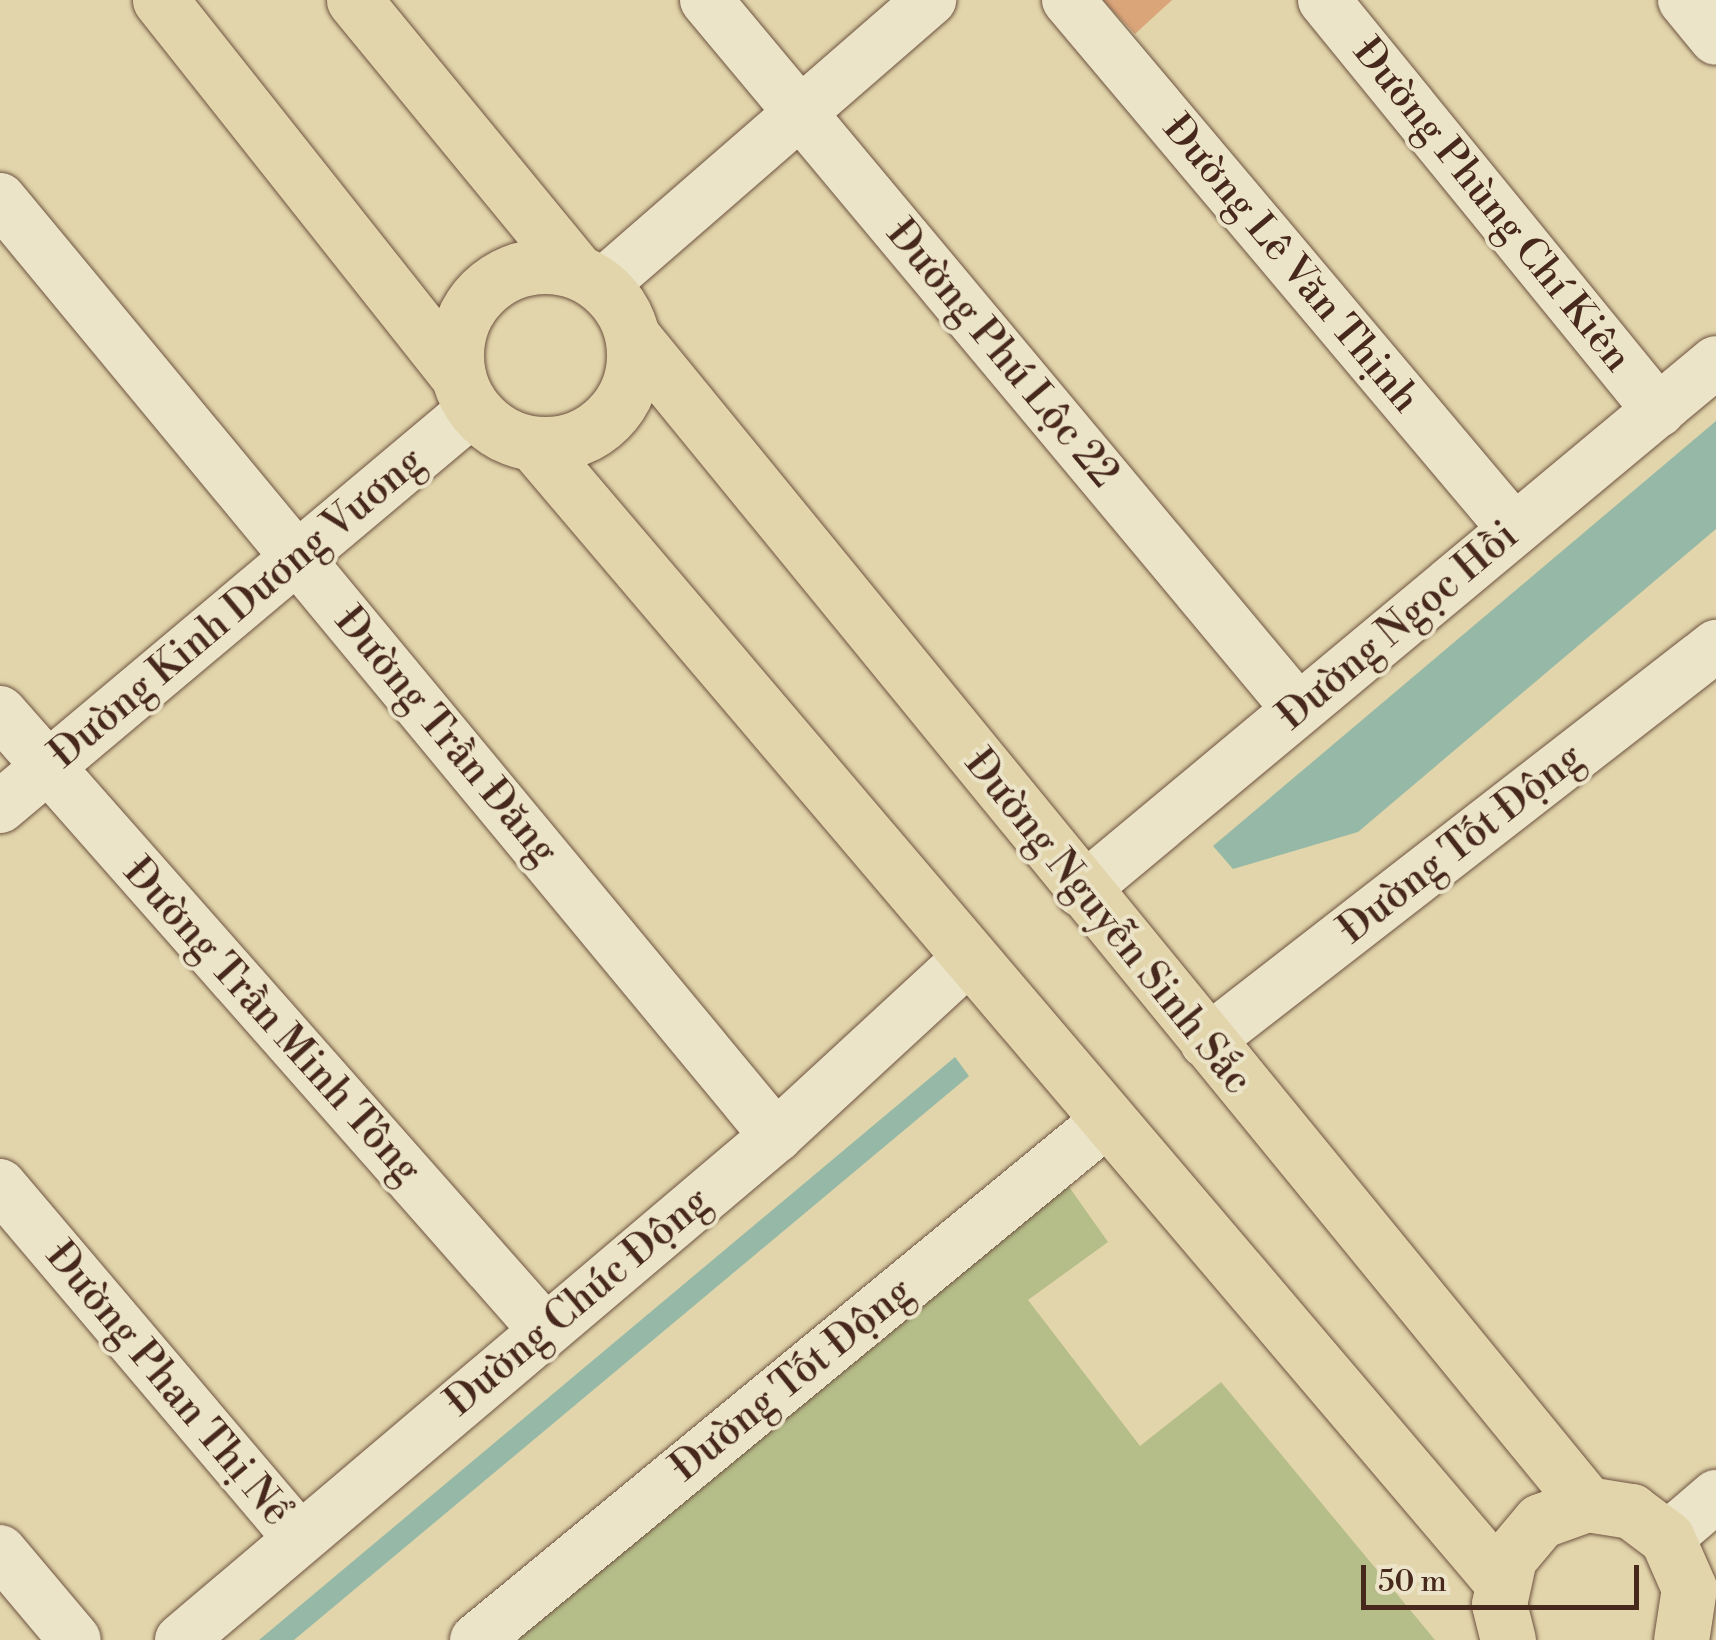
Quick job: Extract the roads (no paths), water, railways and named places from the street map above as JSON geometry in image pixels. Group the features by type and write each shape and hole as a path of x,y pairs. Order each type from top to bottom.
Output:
{"main road":[{"path":"160,0 466,393 500,433 534,444 1500,1581 1508,1640"},
{"path":"354,0 589,278 633,337 629,385 602,424 534,444"},
{"path":"466,393 462,322 496,279 521,268 589,278"},
{"name":"Đường Nguyễn Sinh Sắc","path":"633,337 1081,891 1587,1504"},
{"path":"1500,1581 1531,1529 1587,1504 1631,1511 1667,1538 1689,1588 1693,1632"}],"street":[{"name":"Đường Phú Lộc 22","path":"706,0 1298,709"},
{"path":"589,278 800,112 930,0"},
{"name":"Đường Lê Văn Thịnh","path":"1068,0 1514,529"},
{"name":"Đường Phùng Chí Kiên","path":"1324,0 1659,410"},
{"path":"1684,0 1716,39"},
{"name":"Đường Trần Đăng","path":"0,199 776,1136"},
{"name":"Đường Ngọc Hồi","path":"1081,891 1716,362"},
{"name":"Đường Kinh Dương Vương","path":"0,806 300,559 466,393"},
{"name":"Đường Tốt Động","path":"1206,1042 1716,646"},
{"name":"Đường Trần Minh Tông","path":"0,712 545,1330"},
{"name":"Đường Chúc Động","path":"180,1640 776,1136 970,957"},
{"name":"Đường Tốt Động","path":"476,1640 1108,1120"},
{"name":"Đường Phan Thị Nể","path":"0,1185 298,1537"},
{"path":"1667,1538 1716,1496"},
{"path":"0,1551 74,1640"}]}
